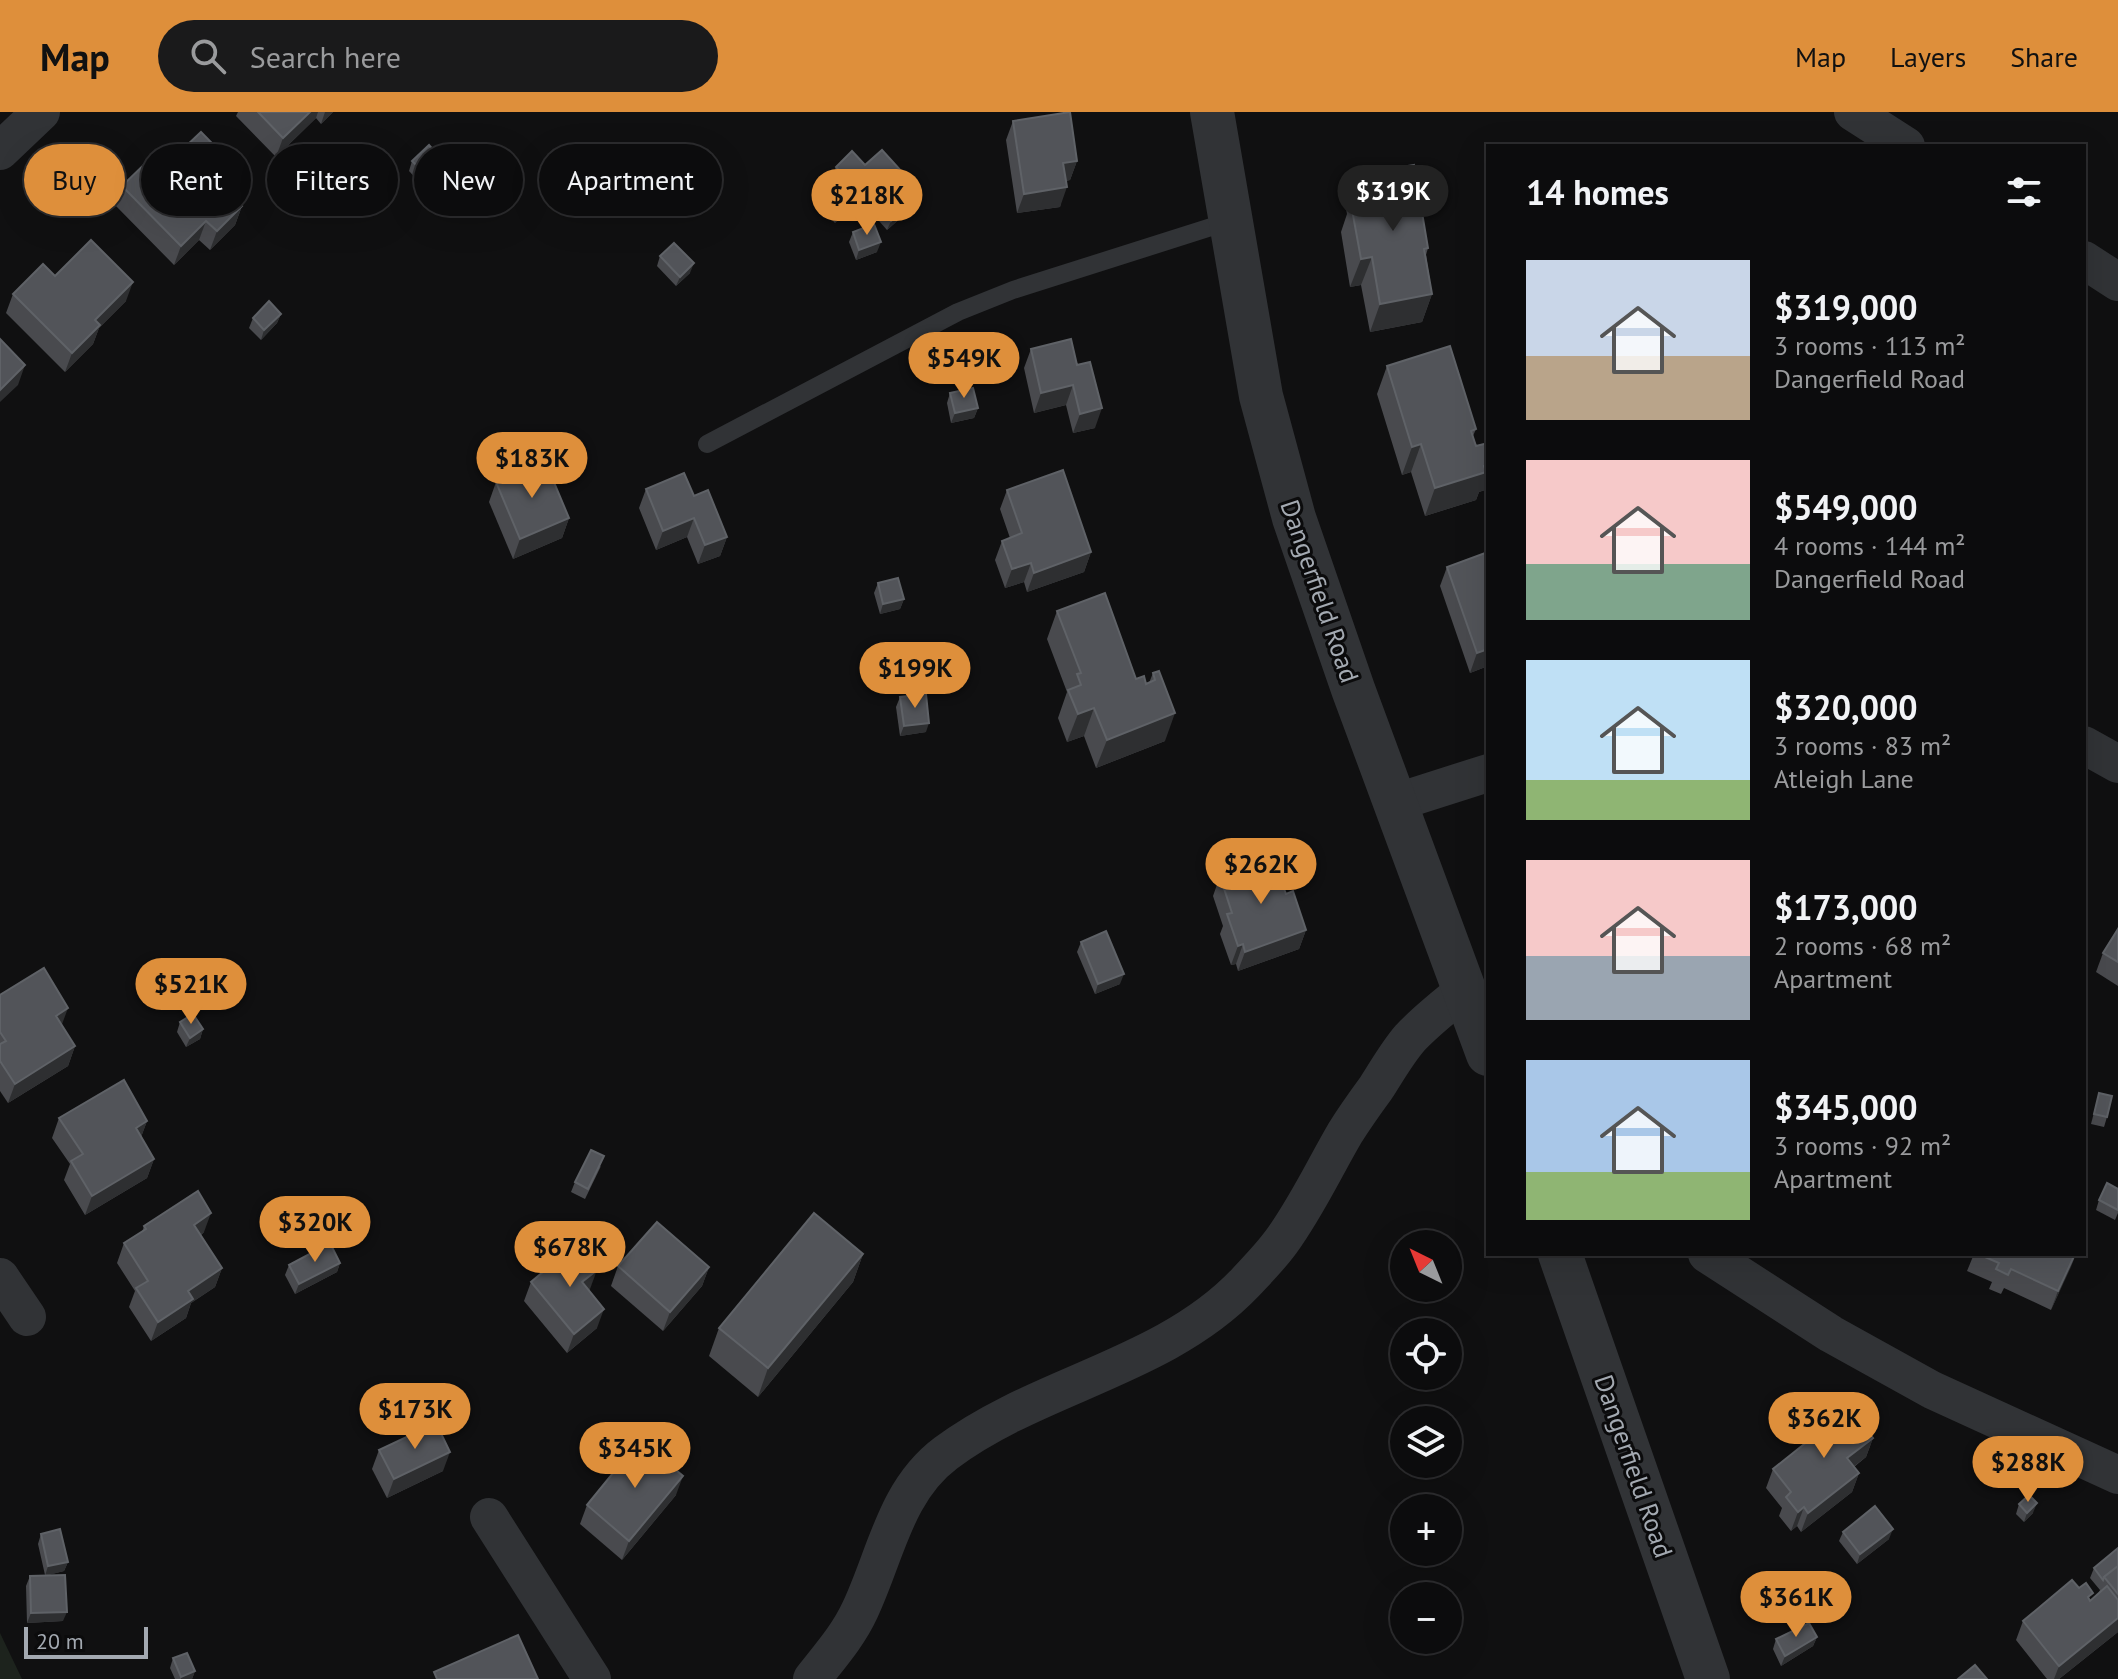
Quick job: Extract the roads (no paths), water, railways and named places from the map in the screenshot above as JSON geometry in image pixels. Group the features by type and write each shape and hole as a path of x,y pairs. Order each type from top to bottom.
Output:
{"street":[{"path":"0,151 41,112"},
{"name":"Dangerfield Road","path":"1212,112 1261,396 1287,492 1353,689 1486,1048"},
{"path":"1853,112 1903,144"},
{"path":"2086,261 2118,282"},
{"path":"2086,746 2118,764"},
{"path":"1397,802 1486,774"},
{"path":"812,1679 843,1641 861,1609 904,1501 923,1474 946,1453 980,1432 1197,1325 1243,1286 1280,1243 1347,1130 1409,1039 1435,1013 1465,990"},
{"name":"Dangerfield Road","path":"1561,1256 1708,1679"},
{"path":"1710,1256 1831,1334 1932,1390 2118,1475"},
{"path":"0,1277 27,1317"},
{"path":"489,1517 592,1679"}],"lane":[{"path":"707,444 958,312 1013,290 1230,221"}]}
